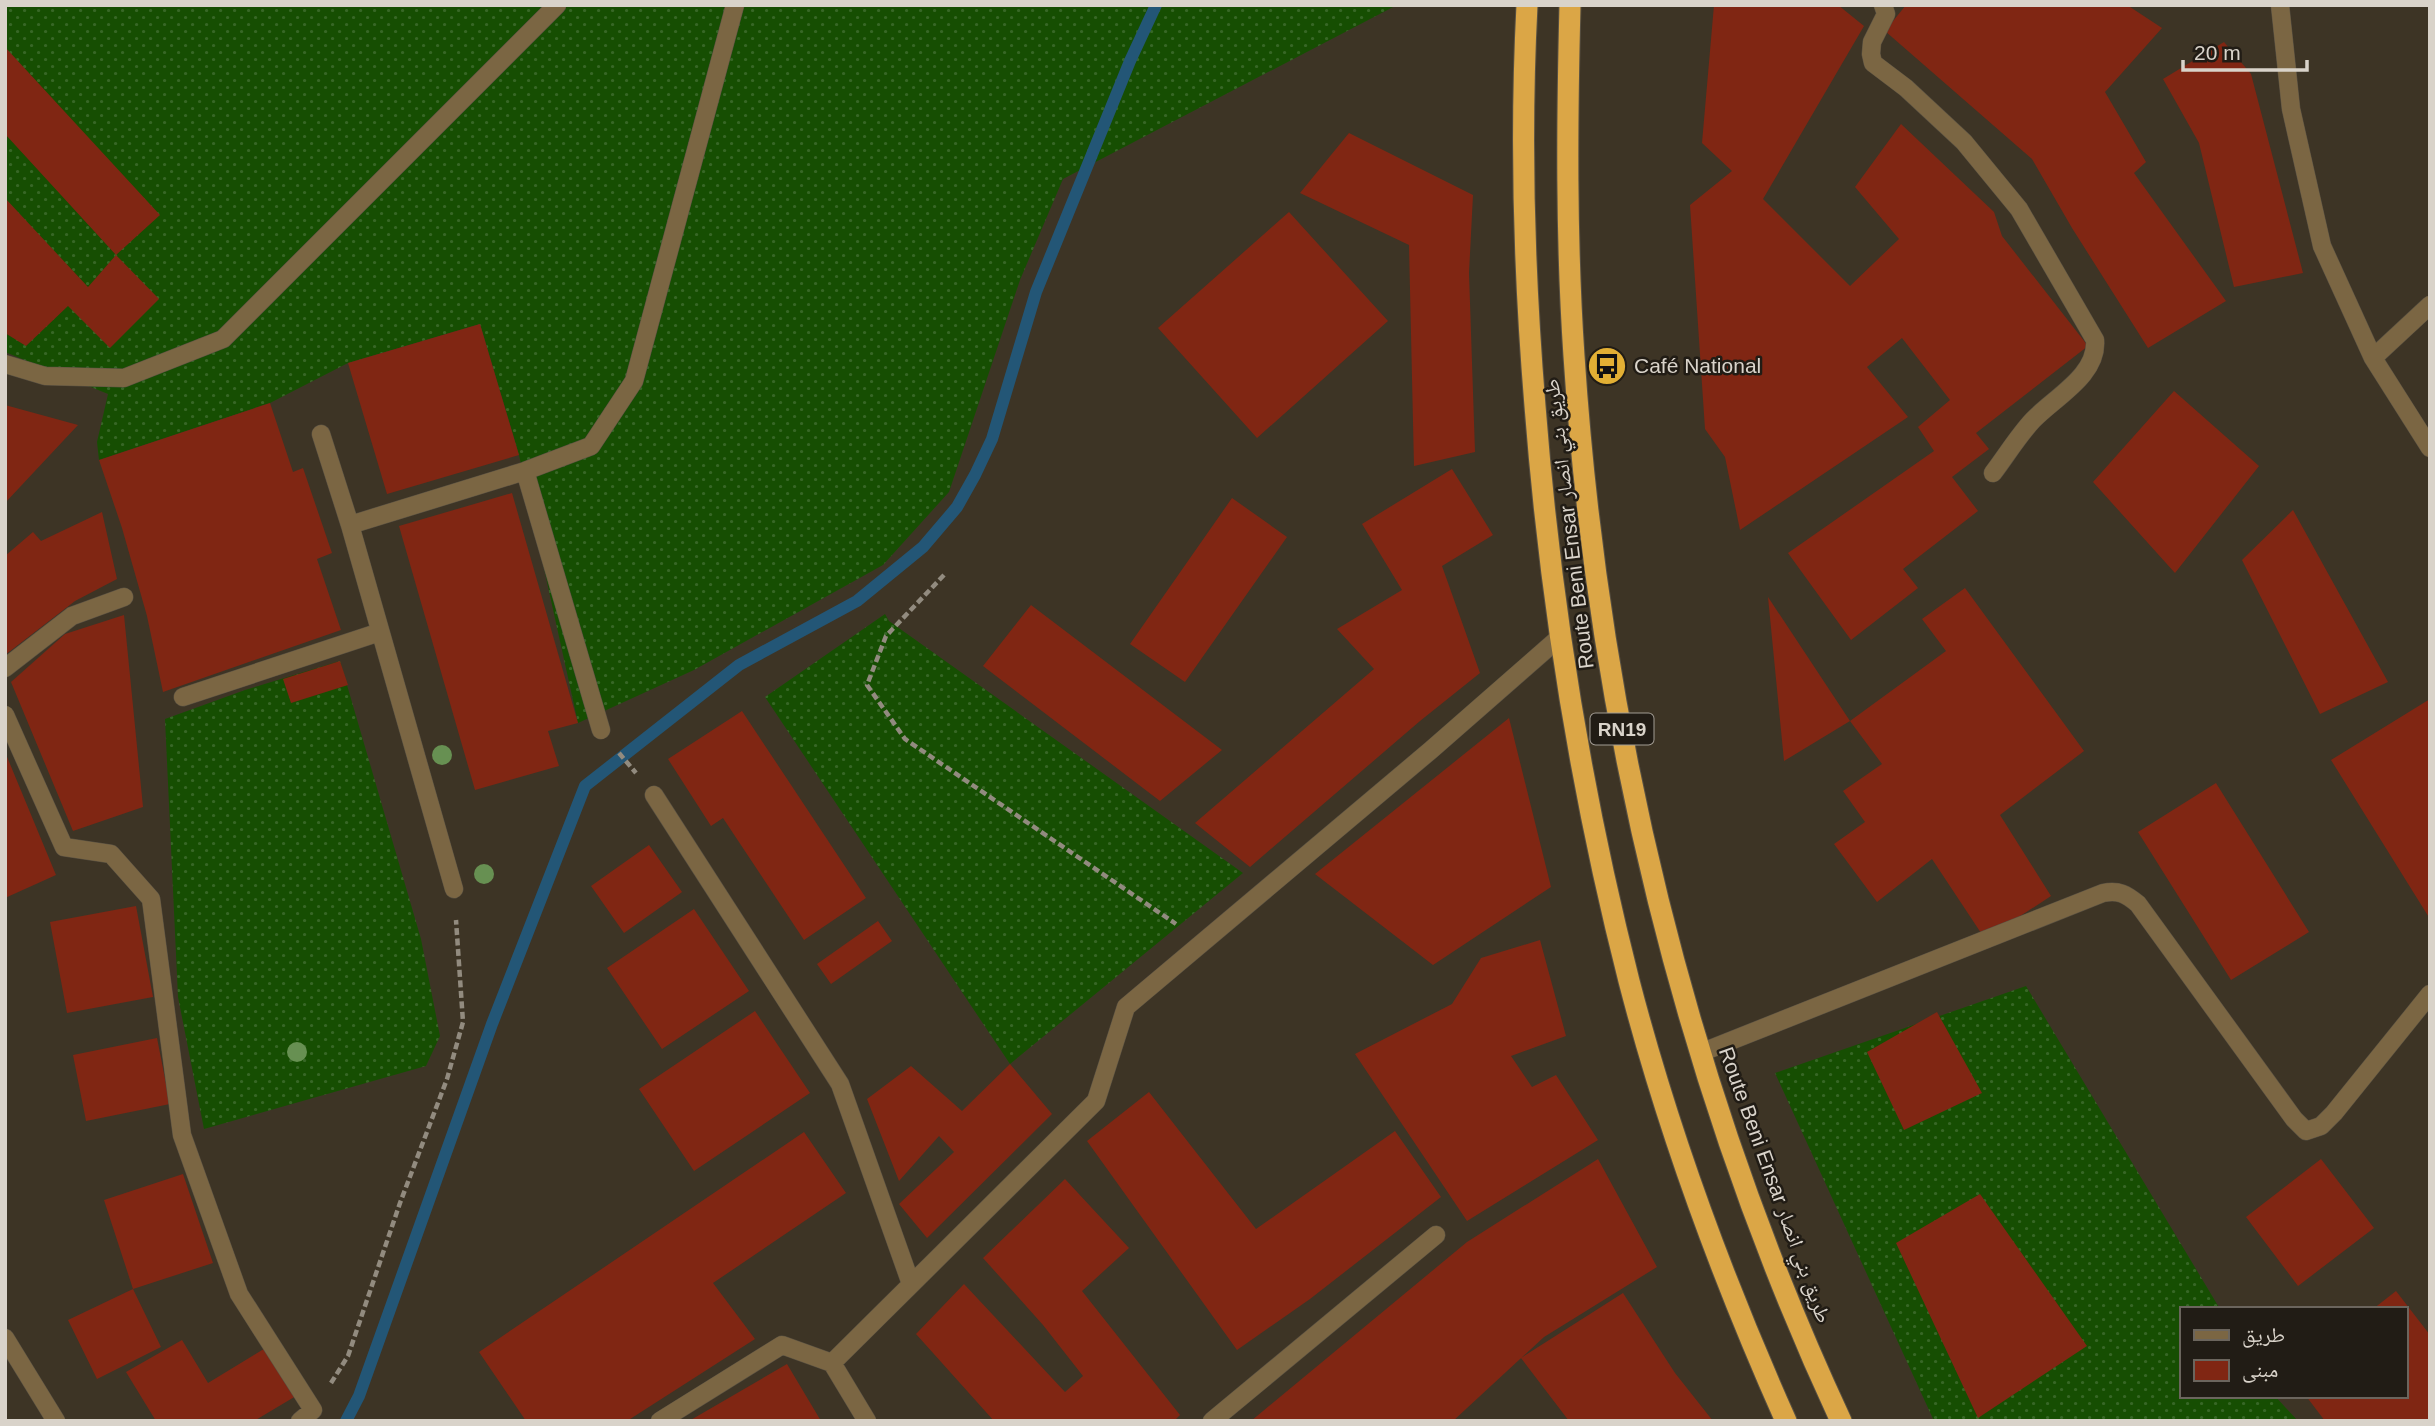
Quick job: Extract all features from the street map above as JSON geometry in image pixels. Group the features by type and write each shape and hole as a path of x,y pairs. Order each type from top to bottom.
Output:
{"highway":[{"name":"Route Beni Ensar طريق بني انصار","path":"1527,5 1524,195 1530,344 1541,491 1560,637 1600,856 1630,983 1655,1071 1710,1235 1786,1421"},
{"name":"Route Beni Ensar طريق بني انصار","path":"1570,5 1567,181 1574,356 1590,531 1616,704 1652,876 1700,1053 1776,1270 1841,1421"}],"street":[{"path":"5,364 45,376 124,378 223,339 557,5"},
{"path":"349,525 525,471 591,446 634,381 735,5"},
{"path":"1883,5 1886,14 1872,42 1873,63 1906,88 1964,142 2019,209 2095,340 2096,351 2085,372 2032,421 1993,473"},
{"path":"2280,5 2291,109 2322,246 2373,358 2430,448"},
{"path":"2373,358 2430,305"},
{"path":"321,434 454,889"},
{"path":"525,471 601,730"},
{"path":"5,667 72,616 124,597"},
{"path":"183,698 380,632"},
{"path":"832,1363 1096,1101 1126,1007 1560,637"},
{"path":"5,715 64,847 111,854 150,899 182,1135 239,1294 306,1415"},
{"path":"654,795 840,1084 911,1284"},
{"path":"1700,1053 2116,890 2138,904 2294,1119 2306,1131 2321,1126 2334,1113 2430,994"},
{"path":"1212,1421 1437,1235"},
{"path":"5,1338 55,1421"},
{"path":"660,1421 782,1345 832,1363 867,1421"}],"path":[{"path":"944,575 886,636 867,685 905,739 1203,942"},
{"path":"601,730 654,795"},
{"path":"306,1415 348,1356 400,1203 447,1079 463,1022 454,889"}],"green space":[{"path":"5,5 1397,5 1063,179 1020,280 949,492 883,565 694,670 578,723 519,455 480,324 348,363 270,403 99,460 97,442 108,394 5,352"},
{"path":"885,614 889,621 1243,873 1010,1064 765,697"},
{"path":"340,661 421,939 440,1036 426,1066 204,1129 178,997 165,719 245,690"},
{"path":"2026,986 2219,1307 2180,1307 2180,1398 2277,1398 2298,1421 1934,1421 1775,1073"}],"building":[{"path":"1714,5 1838,5 1864,26 1763,199 1850,286 1899,239 1855,187 1901,124 1994,212 2002,236 2088,346 1976,433 1989,449 1952,477 1978,511 1903,569 1918,588 1851,640 1788,553 1934,451 1918,427 1950,400 1902,338 1867,367 1908,417 1740,530 1725,457 1705,429 1690,205 1732,171 1702,143"},
{"path":"1906,5 2127,5 2162,28 2105,92 2146,162 2134,173 2226,301 2148,348 2032,159 1885,31"},
{"path":"2224,42 2251,74 2303,273 2234,287 2199,143 2163,79"},
{"path":"5,47 160,215 116,255 5,134"},
{"path":"1349,133 1473,195 1469,273 1475,452 1414,466 1409,245 1300,193"},
{"path":"5,198 88,287 116,255 159,299 110,348 68,306 26,346 5,333"},
{"path":"1289,212 1388,321 1257,438 1158,328"},
{"path":"480,324 519,455 387,494 348,363"},
{"path":"2174,391 2259,466 2175,573 2093,482"},
{"path":"270,403 293,472 303,468 332,553 317,559 341,630 163,692 147,616 99,460"},
{"path":"5,405 78,425 5,503"},
{"path":"1452,469 1493,535 1442,566 1480,673 1250,867 1195,823 1374,669 1337,629 1402,590 1362,524"},
{"path":"512,493 578,723 548,731 559,766 475,790 399,526"},
{"path":"1232,498 1287,537 1185,682 1130,644"},
{"path":"2293,510 2388,682 2320,714 2242,560"},
{"path":"102,512 117,579 75,601 5,655 5,556 33,532 41,541"},
{"path":"1965,588 2084,751 2000,815 2051,896 1985,939 1932,859 1877,902 1834,844 1865,822 1843,791 1882,764 1850,721 1946,651 1922,619"},
{"path":"1768,597 1850,721 1784,761"},
{"path":"1031,605 1222,750 1160,801 983,666"},
{"path":"124,615 143,807 73,831 11,682 65,634"},
{"path":"340,661 348,685 291,703 283,679"},
{"path":"2430,699 2430,919 2331,760"},
{"path":"742,711 866,898 804,940 723,818 711,826 668,759"},
{"path":"1509,718 1551,887 1433,965 1315,874"},
{"path":"5,752 56,875 5,898"},
{"path":"2216,783 2309,932 2231,980 2138,832"},
{"path":"649,845 682,892 624,933 591,886"},
{"path":"136,906 153,997 67,1013 50,922"},
{"path":"694,909 749,991 662,1049 607,968"},
{"path":"878,921 892,941 831,984 817,964"},
{"path":"1540,940 1566,1036 1511,1056 1532,1087 1556,1075 1598,1140 1467,1221 1355,1054 1452,1004 1481,958"},
{"path":"755,1011 810,1093 694,1171 639,1089"},
{"path":"1937,1012 1982,1093 1904,1130 1867,1052"},
{"path":"157,1038 170,1104 86,1121 73,1055"},
{"path":"1010,1064 1052,1114 927,1238 899,1204 954,1152 939,1136 899,1181 867,1099 911,1066 962,1111"},
{"path":"1149,1092 1256,1229 1395,1131 1441,1197 1310,1299 1237,1350 1087,1141"},
{"path":"804,1132 846,1193 713,1283 755,1339 627,1421 526,1421 479,1352"},
{"path":"1598,1159 1657,1267 1544,1337 1453,1421 1251,1421 1467,1242"},
{"path":"2321,1159 2374,1228 2298,1286 2246,1217"},
{"path":"183,1174 213,1263 133,1289 104,1200"},
{"path":"1065,1179 1129,1248 1082,1291 1180,1415 1174,1421 994,1421 916,1334 964,1284 1065,1392 1083,1376 1043,1325 983,1258"},
{"path":"1980,1194 2087,1346 1978,1418 1896,1243"},
{"path":"133,1289 161,1347 97,1379 68,1320"},
{"path":"2396,1291 2430,1335 2430,1418 2426,1421 2325,1421 2308,1398 2407,1398 2407,1307 2376,1307"},
{"path":"1623,1293 1675,1373 1713,1421 1569,1421 1521,1358"},
{"path":"182,1340 208,1383 267,1347 296,1396 254,1421 156,1421 126,1372"},
{"path":"787,1364 821,1421 689,1421"}],"waterway":[{"path":"346,1421 359,1396 492,1024 585,786 739,665 857,601 923,547 957,507 992,439 1036,292 1130,61 1156,5"}],"place":[{"name":"Café National","path":"1607,366"}]}
